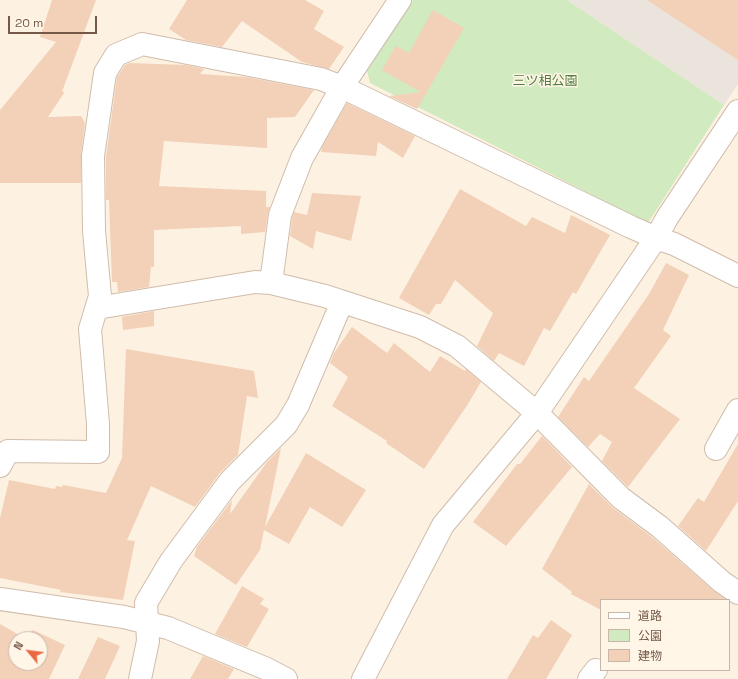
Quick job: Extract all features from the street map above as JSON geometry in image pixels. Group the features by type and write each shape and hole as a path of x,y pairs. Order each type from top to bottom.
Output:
{"street":[{"path":"271,283 280,216 302,158 342,87 400,0"},
{"path":"0,466 8,451 98,452 98,424 90,329 100,296 94,230 93,156 105,73 116,55 142,44 321,79 342,87 631,227 674,244 738,276"},
{"path":"363,679 443,525 537,413 656,238 667,218 738,110"},
{"path":"97,308 256,282 271,283 325,296 420,326 458,346 537,413 621,498 660,527 722,582 738,593"},
{"path":"140,679 148,642 146,603 171,561 230,481 286,425 298,405 342,302"},
{"path":"716,449 738,410"},
{"path":"0,599 124,617 168,628 267,669 286,679"}],"shaded area":[{"path":"567,0 738,0 738,84 724,105"}],"green space":[{"name":"三ツ相公園","path":"413,0 567,0 724,105 648,223 370,83 367,71"}],"building":[{"path":"52,0 96,0 62,90 64,93 48,117 81,116 85,123 81,154 81,183 0,183 0,110 56,42 40,37"},
{"path":"187,0 305,0 324,11 314,29 344,47 329,69 302,62 242,21 222,47 186,40 169,29"},
{"path":"647,0 738,0 738,60"},
{"path":"433,10 464,28 417,109 389,96 421,92 382,70 396,46 409,53"},
{"path":"129,63 186,65 204,69 200,74 246,77 314,90 295,117 267,118 267,148 164,141 159,186 266,191 266,207 270,207 265,232 241,234 241,226 154,230 154,267 151,267 149,287 118,292 117,282 112,282 109,200 106,200 106,157 117,77 125,65"},
{"path":"347,103 415,136 403,158 378,142 376,156 321,152 322,147"},
{"path":"460,189 526,226 532,217 565,233 571,215 610,235 576,294 573,292 550,331 544,328 524,366 499,353 494,361 477,346 493,313 455,280 441,304 436,304 429,315 399,298"},
{"path":"312,193 361,196 351,241 316,231 313,249 290,236 294,212 307,215"},
{"path":"666,263 689,275 663,330 671,336 634,388 680,419 628,487 602,461 612,442 600,434 588,447 558,417 584,377 589,381 649,294"},
{"path":"154,311 154,326 123,330 122,317"},
{"path":"352,327 387,353 394,343 430,372 440,356 465,371 466,369 481,382 424,469 386,443 387,441 332,406 348,377 330,363 334,353"},
{"path":"126,349 254,371 258,398 247,396 238,455 220,473 195,507 151,486 127,540 135,541 123,600 60,592 61,590 0,578 0,518 9,480 55,489 56,486 62,487 63,485 106,493 122,458"},
{"path":"542,436 572,467 506,546 473,522 517,464 520,464"},
{"path":"738,444 738,501 706,551 678,526 698,498 704,502"},
{"path":"281,448 265,527 306,453 366,490 342,527 310,507 289,544 264,530 260,550 236,585 194,556 197,547 232,500 230,514 267,462"},
{"path":"589,484 613,508 652,537 725,599 600,599 600,609 571,594 572,592 542,569"},
{"path":"242,586 264,599 260,604 269,609 247,647 215,634"},
{"path":"551,620 572,635 546,679 507,679 533,635 538,638"},
{"path":"0,624 12,631 8,631 8,671 48,671 48,637 65,645 49,679 0,679"},
{"path":"98,637 120,646 105,679 78,679"},
{"path":"203,656 234,669 228,679 190,679"}]}
